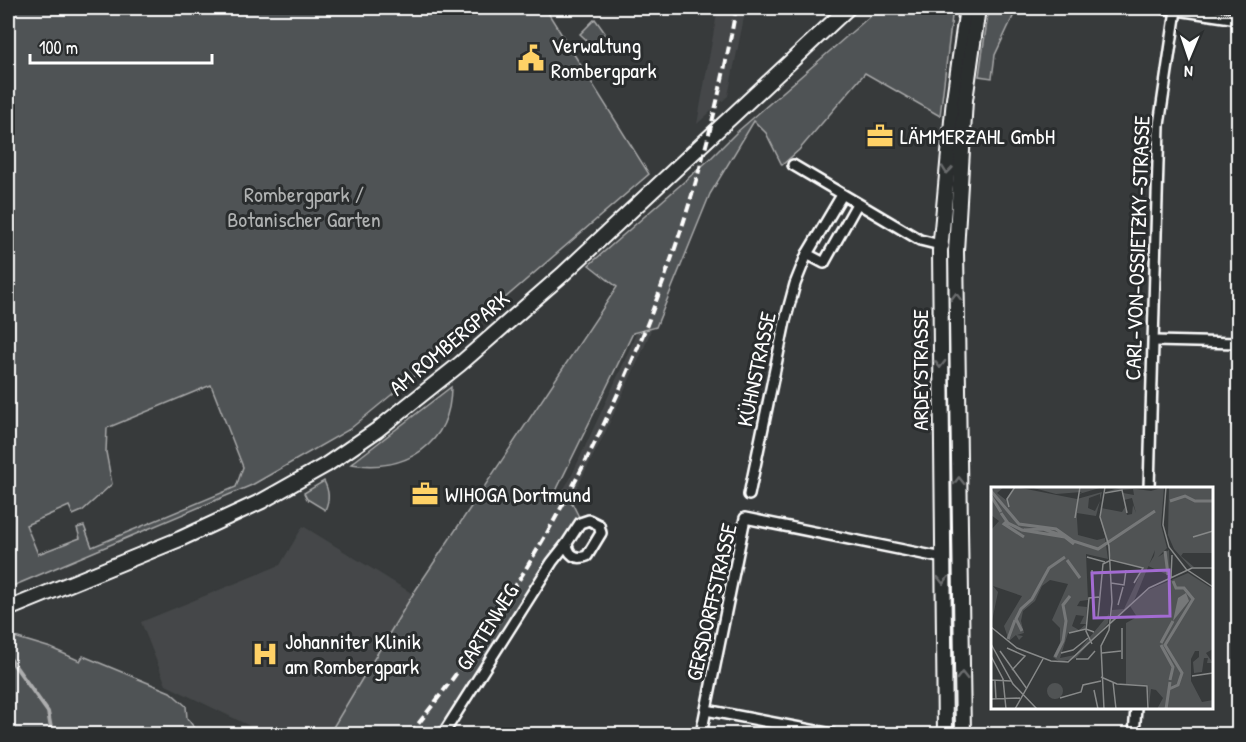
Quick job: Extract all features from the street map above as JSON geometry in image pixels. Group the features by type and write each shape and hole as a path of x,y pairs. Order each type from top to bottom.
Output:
{"main road":[{"name":"AM ROMBERGPARK","path":"8,609 180,538 262,501 326,465 377,430 460,364 562,275 848,8"},
{"name":"ARDEYSTRASSE","path":"945,735 940,246 954,99 967,8"},
{"name":"ARDEYSTRASSE","path":"963,735 956,247 965,100 978,8"}],"street":[{"path":"1164,8 1239,19"},
{"name":"CARL-VON-OSSIETZKY-STRASSE","path":"1149,487 1159,125 1176,10"},
{"path":"793,165 920,240 940,246 956,247"},
{"name":"KÜHNSTRASSE","path":"749,495 785,321 795,284 807,254 842,195"},
{"path":"807,254 824,263 857,204"},
{"path":"1154,341 1239,343"},
{"name":"GERSDORFFSTRASSE","path":"701,735 745,518 943,558"},
{"name":"GARTENWEG","path":"443,735 552,562 567,543"},
{"path":"1136,709 1134,733 1148,735"},
{"name":"GERSDORFFSTRASSE","path":"706,710 832,735"}],"shaded area":[{"path":"718,8 746,8 728,96 697,124"},
{"path":"682,249 644,348 603,437 556,528 404,734 570,479 646,310"},
{"name":"Johanniter Klinik am Rombergpark","path":"303,526 413,594 329,734 266,734 166,685 141,622 280,565"}],"green space":[{"name":"Rombergpark / Botanischer Garten","path":"8,8 545,8 649,174 350,429 252,485 8,588","holes":["211,385 243,467 236,487 92,547 84,526 77,528 80,538 38,554 26,525 69,506 73,515 82,511 112,484 106,452 107,428"]},
{"path":"882,8 953,8 940,116 865,73 799,150 782,165 766,133 754,121 710,194 656,327 633,333 555,493 572,503 579,517 499,654 475,675 437,734 329,734 413,594 617,287 589,265 710,159 737,132"},
{"path":"989,8 1017,8 995,55 992,78 979,76"},
{"path":"595,19 605,33 593,46 580,34"},
{"path":"451,387 449,407 443,425 434,439 421,451 389,464 371,466 351,464"},
{"path":"324,481 328,495 325,510 307,499 304,493"},
{"path":"8,635 51,648 80,661 83,656 170,692 186,706 187,718 199,734 8,734"}],"waterway":[{"path":"8,656 48,712 52,734"}],"railway":[{"path":"410,734 470,654 525,570 575,482 619,392 657,298 690,203 716,106 736,8"}],"place":[{"name":"Verwaltung Rombergpark","path":"531,58"},
{"name":"LÄMMERZAHL GmbH","path":"880,136"},
{"name":"WIHOGA Dortmund","path":"425,494"},
{"name":"Johanniter Klinik am Rombergpark","path":"265,654"}]}
